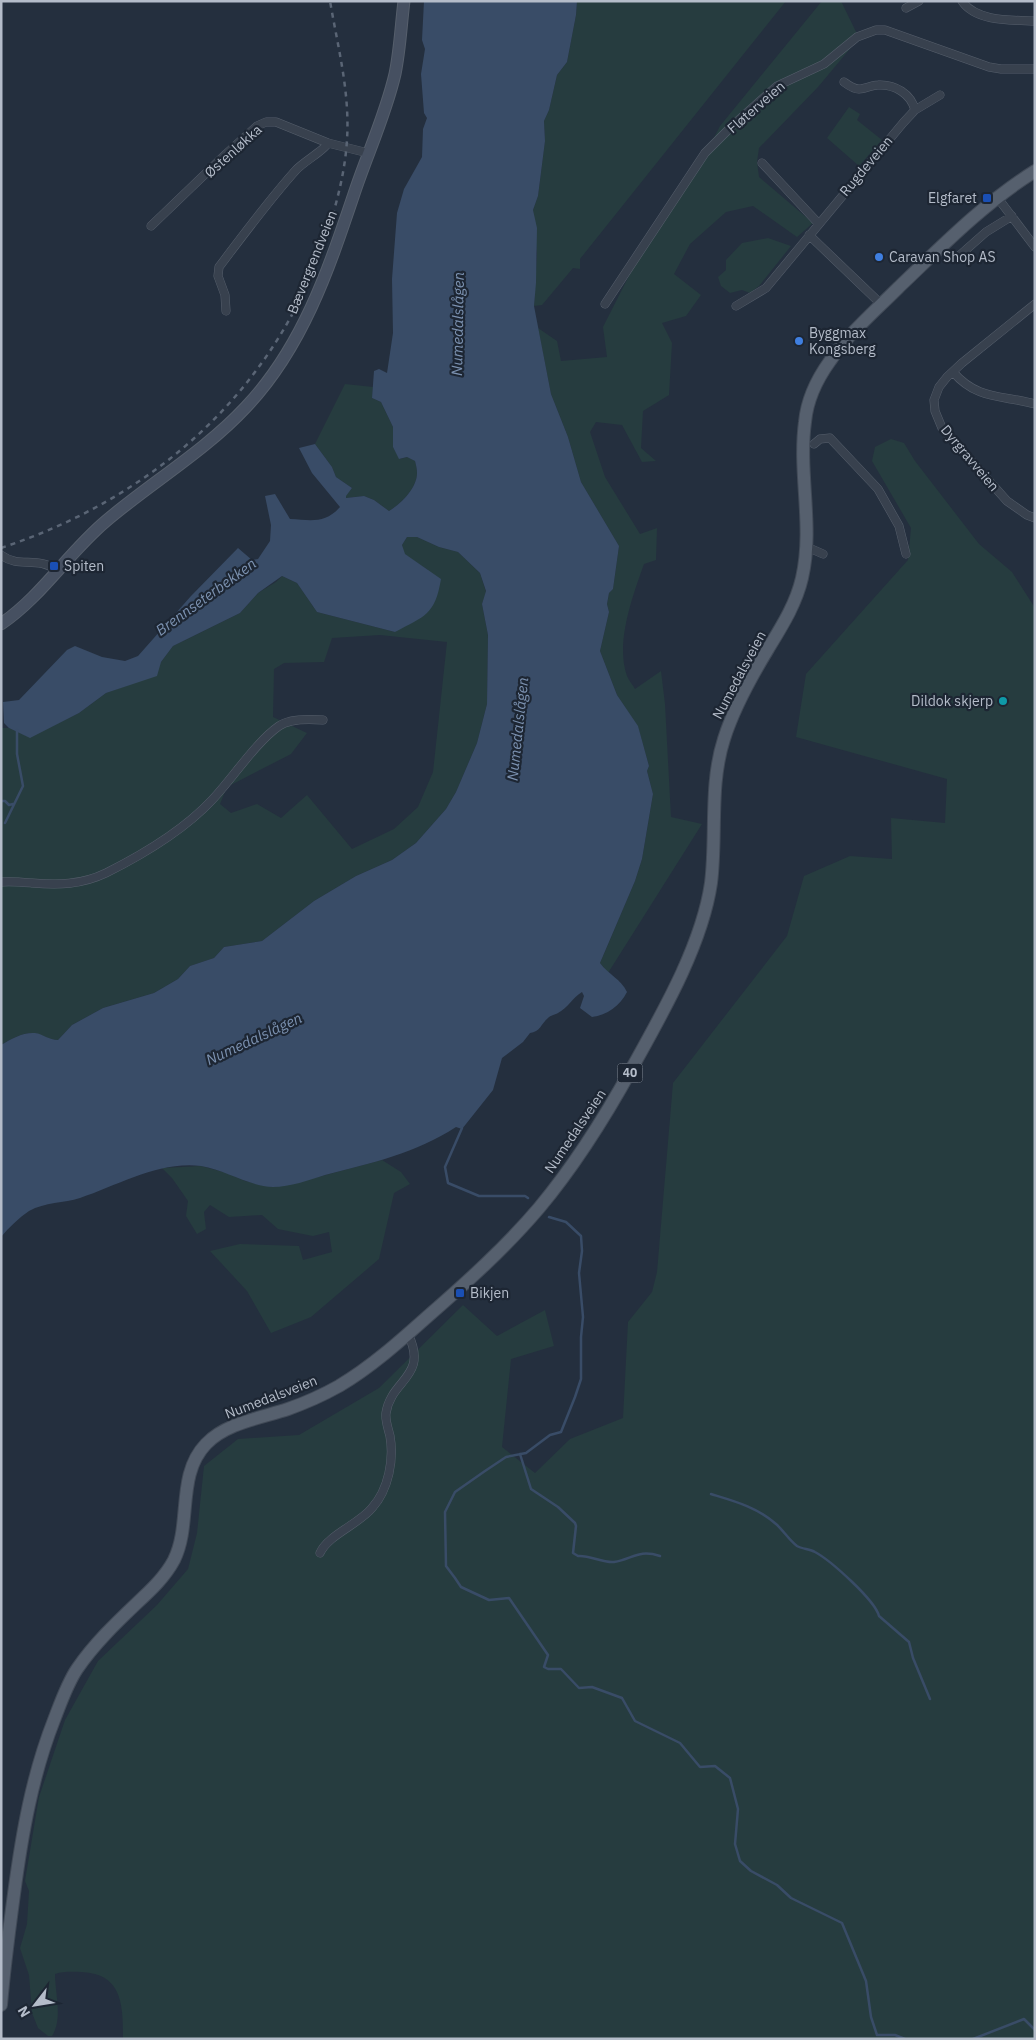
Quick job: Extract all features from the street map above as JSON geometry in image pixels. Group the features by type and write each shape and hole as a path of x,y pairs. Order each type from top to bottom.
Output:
{"main road":[{"name":"Bævergrendveien","path":"1,624 24,607 104,522 230,424 273,374 301,328 319,290 368,154 395,74 404,1"},
{"name":"Numedalsveien","path":"1,2005 23,1832 33,1781 44,1746 60,1704 77,1670 108,1631 155,1586 175,1558 185,1526 188,1482 199,1453 207,1442 220,1433 295,1406 333,1389 370,1365 476,1273 542,1204 586,1145 615,1099 689,956 708,897 713,864 718,762 726,733 752,677 791,608 802,576 807,547 803,447 805,422 811,396 822,373 838,349 881,304 952,236 997,197 1035,171"}],"street":[{"path":"906,8 919,1"},
{"path":"962,1 965,6 980,15 1005,20 1035,22"},
{"name":"Fløterveien","path":"606,304 705,153 777,86 824,64 856,37 876,30 886,30 988,67 1035,69"},
{"path":"844,82 859,89 879,85 897,89 908,95 913,102 915,110"},
{"name":"Rugdeveien","path":"736,306 766,288 818,223 915,110 940,95"},
{"name":"Østenløkka","path":"151,226 226,154 262,123 276,122 328,143 368,154"},
{"path":"226,311 225,295 218,276 219,267 297,169 313,155 325,149 328,143"},
{"path":"762,163 818,223"},
{"path":"997,197 1035,246"},
{"path":"960,255 986,232 1012,216"},
{"path":"809,235 867,293 881,304"},
{"name":"Dyrgravveien","path":"1035,304 953,372 939,387 934,400 935,411 942,428 1007,500 1027,515 1035,518"},
{"path":"953,372 975,391 984,395 1035,404"},
{"path":"814,444 820,439 830,438 878,489 900,526 906,554"},
{"path":"807,547 823,554"},
{"path":"1,555 15,562 44,563 58,571"},
{"path":"1,882 66,884 83,882 106,873 166,838 194,817 280,726 291,722 323,720"},
{"path":"320,1553 328,1542 359,1520 373,1507 384,1486 391,1465 390,1437 386,1414 394,1394 411,1370 414,1359 415,1351 408,1334"}],"green space":[{"path":"577,1 786,1 580,259 580,269 573,268 542,305 534,306 537,254 533,210 538,196 545,141 544,121 549,110 557,75 567,62"},
{"path":"822,1 841,1 859,38 818,87 759,148 757,162 759,177 813,223 797,237 753,206 726,212 690,244 674,274 701,295 686,316 662,323 672,343 669,395 643,411 641,448 656,461 642,462 622,425 596,422 590,432 605,477 640,534 657,528 656,560 644,564 627,619 624,634 624,663 627,676 635,689 661,671 665,704 671,817 702,824 608,973 600,963 635,881 642,859 653,794 647,771 649,766 638,727 617,695 600,651 609,612 607,604 609,593 613,589 619,546 581,482 568,437 551,394 538,328 557,341 561,361 607,357 603,327 638,258 701,163 720,126"},
{"path":"849,107 860,114 857,120 882,140 859,166 827,138"},
{"path":"768,238 791,246 759,286 750,293 742,290 730,293 721,286 718,277 726,270 726,260 742,243"},
{"path":"345,384 373,387 372,398 381,402 393,427 393,447 400,459 407,457 415,461 417,473 411,490 403,500 389,511 374,500 364,496 346,498 345,496 352,488 336,477 332,467 315,444"},
{"path":"891,439 904,443 915,461 979,544 1012,572 1035,608 1035,2039 123,2039 121,2004 113,1985 96,1974 82,1972 55,1974 58,2014 52,2036 48,2036 38,2028 32,2013 29,1975 20,1948 27,1924 29,1891 25,1881 39,1797 65,1720 98,1661 157,1605 188,1569 197,1533 204,1466 238,1439 299,1435 379,1388 463,1305 497,1336 545,1310 554,1346 511,1359 502,1447 535,1473 570,1439 623,1418 628,1322 652,1292 657,1272 673,1083 787,936 804,876 850,856 892,859 891,818 945,823 947,779 796,737 806,674 908,560 911,528 872,461 875,447"},
{"path":"407,537 417,537 439,547 458,552 480,573 486,592 482,604 488,635 487,704 477,743 456,792 446,809 416,843 392,860 356,876 314,901 262,941 224,947 214,958 190,966 178,979 154,993 103,1008 72,1025 58,1040 31,1033 17,1036 1,1045 1,728 9,728 30,737 79,713 106,693 128,685 161,662 173,646 240,613 258,593 282,576 297,583 317,612 395,632 428,570 404,554 402,545","holes":["380,635 447,642 433,772 418,807 394,829 352,849 307,795 281,818 257,804 231,813 220,804 227,787 291,754 307,733 273,717 274,669 284,663 324,662 332,638"]},
{"path":"382,1160 401,1172 410,1184 394,1193 379,1259 311,1317 271,1333 247,1291 210,1251 240,1244 299,1246 303,1260 332,1252 329,1232 313,1236 278,1229 262,1215 229,1217 210,1205 204,1212 206,1229 197,1234 186,1216 188,1201 172,1178 162,1168 201,1166 227,1173 245,1181 273,1187"}],"water":[{"path":"424,1 577,1 567,62 557,75 549,110 544,121 545,141 538,196 533,210 537,228 534,306 551,394 568,437 581,482 619,546 613,589 609,593 607,604 609,612 600,651 617,695 638,726 649,766 647,771 653,794 642,859 635,881 600,963 622,984 627,992 621,1002 612,1009 592,1017 580,1008 584,996 582,992 579,994 565,1008 549,1017 538,1029 530,1033 523,1042 502,1058 493,1090 462,1129 456,1127 425,1144 377,1161 279,1187 255,1184 201,1166 185,1165 154,1170 80,1198 35,1208 18,1220 1,1237 1,1045 17,1036 31,1033 58,1040 72,1025 103,1008 154,993 178,979 190,966 214,958 224,947 262,941 314,901 356,876 392,860 416,843 446,809 456,792 477,743 487,704 488,635 482,604 486,591 480,573 458,552 439,547 417,537 407,537 402,545 405,554 441,579 439,591 436,600 427,613 395,632 317,612 297,583 282,576 258,593 240,613 173,646 161,662 157,676 106,693 79,713 30,738 9,728 4,723 3,702 19,700 67,650 75,646 102,657 125,661 138,656 191,596 238,548 252,560 258,559 270,541 271,525 265,496 275,494 290,519 323,519 340,507 312,473 299,448 315,444 332,467 336,477 352,488 346,498 364,496 374,500 389,511 403,500 411,490 417,472 415,461 407,457 399,459 393,447 393,427 381,402 372,398 374,371 379,369 387,373 393,333 392,279 397,213 404,189 422,157 423,129 427,118 424,113 421,74 425,49 422,40"}],"waterway":[{"path":"5,823 23,786 17,754 17,730"},
{"path":"1,801 5,801 9,805 13,804"},
{"path":"462,1128 445,1167 448,1183 479,1196 525,1196 528,1198"},
{"path":"549,1217 566,1222 581,1236 582,1251 579,1273 583,1317 581,1379 561,1432 550,1435 526,1453 506,1457 455,1492 445,1512 446,1566 461,1587 489,1600 509,1598 548,1655 544,1667 548,1669 561,1669 579,1688 592,1687 622,1698 635,1721 680,1743 700,1767 715,1766 730,1778 738,1809 735,1844 740,1861 751,1871 777,1885 791,1898 842,1923 866,1981 871,2017 877,2035 895,2035 905,2039"},
{"path":"520,1454 531,1489 558,1507 575,1523 573,1553 578,1556 610,1562 621,1561 641,1554 660,1556"},
{"path":"711,1494 745,1505 761,1513 776,1524 797,1546 822,1556 851,1581 869,1600 879,1616 909,1642 913,1658 930,1699"},
{"path":"973,2039 1024,2019 1035,2030"}],"railway":[{"path":"1,548 56,527 108,500 157,469 200,432 240,391 274,345 302,294 325,239 344,165 347,140 347,105 343,70 330,1"}],"place":[{"name":"Elgfaret","path":"987,198"},
{"name":"Caravan Shop AS","path":"879,257"},
{"name":"Byggmax Kongsberg","path":"799,341"},
{"name":"Spiten","path":"54,566"},
{"name":"Dildok skjerp","path":"1003,701"},
{"name":"Bikjen","path":"460,1293"}],"water label":[{"name":"Numedalslågen","path":"458,324"},
{"name":"Brennseterbekken","path":"206,597"},
{"name":"Numedalslågen","path":"518,729"},
{"name":"Numedalslågen","path":"254,1039"}]}
